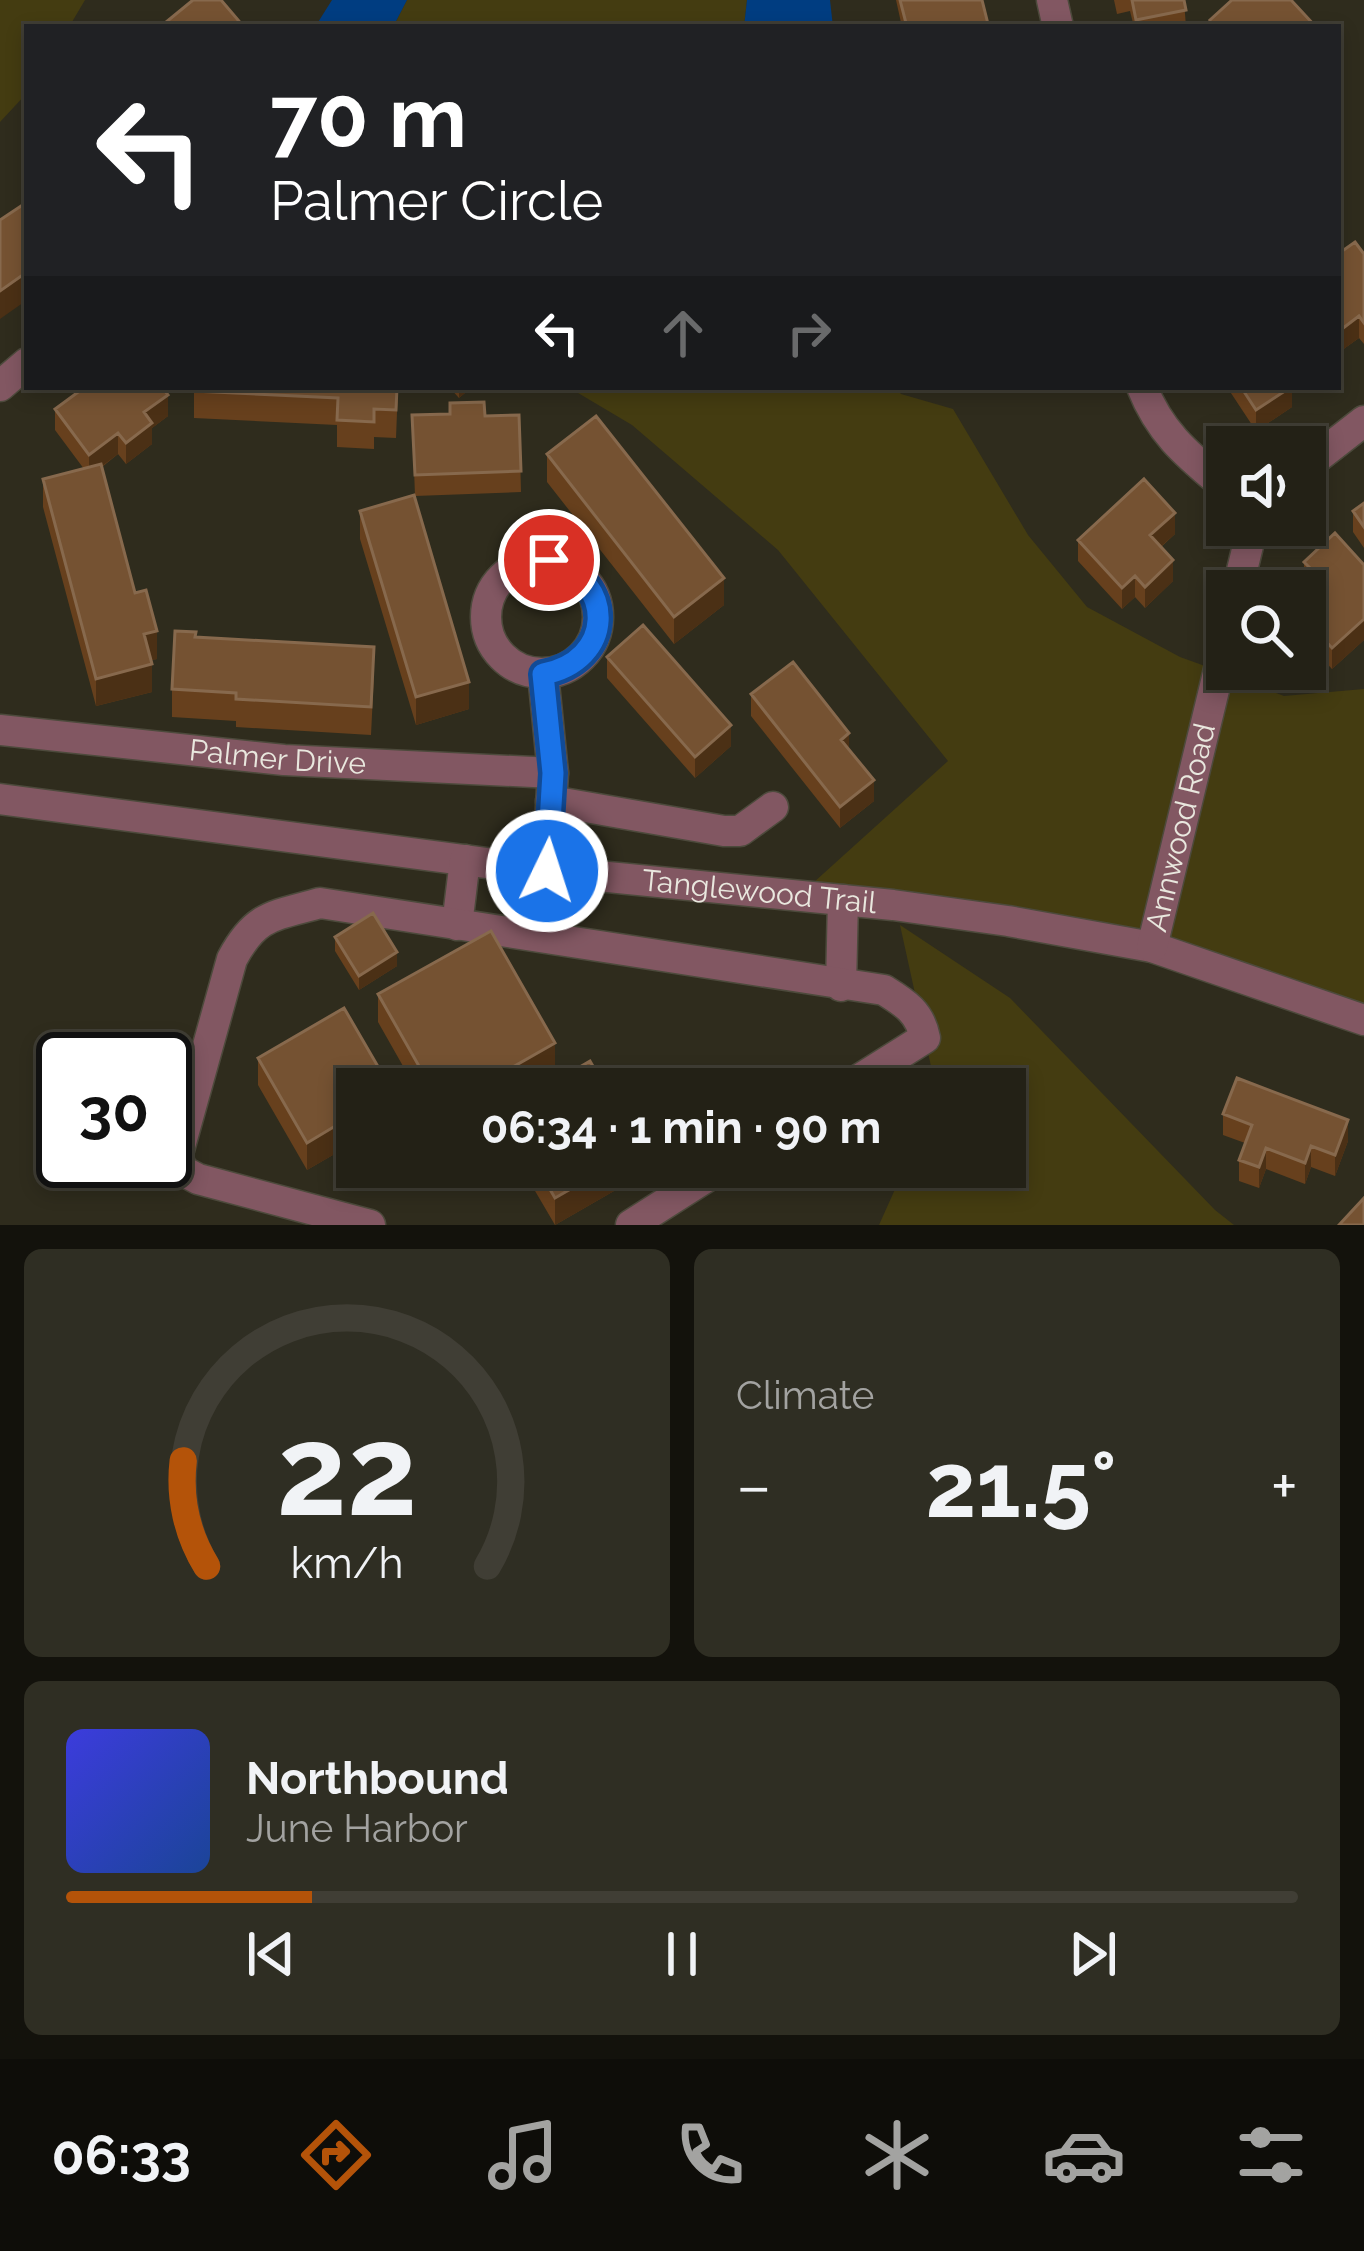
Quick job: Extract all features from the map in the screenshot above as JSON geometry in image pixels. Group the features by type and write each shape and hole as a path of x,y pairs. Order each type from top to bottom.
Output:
{"street":[{"path":"0,386 24,366"},
{"path":"1143,390 1178,448 1206,471"},
{"path":"1326,451 1364,421"},
{"path":"543,674 552,787 547,871"},
{"name":"Annwood Road","path":"1152,946 1214,690"},
{"name":"Palmer Drive","path":"0,730 552,787 724,831 740,831 773,807"},
{"name":"Tanglewood Trail","path":"0,799 547,871 1008,921 1152,946 1364,1020"},
{"path":"457,925 465,860"},
{"path":"841,986 843,900"},
{"path":"370,1225 198,1179 183,1171 177,1157 232,959 245,934 258,924 320,903 884,990 909,1005 922,1023 925,1038 877,1068"},
{"path":"631,1225 689,1188"}],"shaded area":[{"path":"0,0 85,0 71,24 24,24 24,96 0,122"},
{"path":"407,0 747,0 744,24 395,24"},
{"path":"573,390 898,390 953,409 1028,535 1087,607 1205,666 1141,930 813,883 948,761 778,550 632,425"},
{"path":"1364,689 1364,1005 1170,937 1230,690 1268,690 1284,696"},
{"path":"900,925 1010,998 1234,1225 879,1225 896,1188 1026,1188 1026,1068 931,1068"}],"water":[{"path":"332,0 407,0 395,24 317,24"},
{"path":"747,0 830,0 833,24 744,24"}],"building":[{"path":"193,0 221,0 241,24 164,24"},
{"path":"900,0 982,0 988,24 906,24"},
{"path":"1132,0 1184,0 1186,10 1136,20"},
{"path":"1232,0 1291,0 1313,24 1214,24 1210,20"},
{"path":"24,204 24,274 0,291 0,220"},
{"path":"1355,242 1364,254 1364,323 1359,316 1341,330 1341,252"},
{"path":"81,390 164,390 168,395 144,412 152,423 126,443 118,433 89,455 55,409"},
{"path":"397,390 396,410 374,409 374,422 337,420 338,398 194,391"},
{"path":"1243,390 1286,390 1256,410"},
{"path":"484,402 485,416 519,415 521,471 415,475 412,415 450,414 450,403"},
{"path":"596,416 724,578 674,617 547,454"},
{"path":"101,464 135,593 146,590 157,631 144,634 152,664 96,679 43,479"},
{"path":"1144,479 1175,513 1150,535 1173,560 1145,587 1135,576 1122,588 1078,540"},
{"path":"414,495 469,682 416,697 360,511"},
{"path":"1364,503 1364,527 1353,511"},
{"path":"1335,533 1364,565 1364,619 1332,648 1326,642 1326,570 1312,570 1304,562"},
{"path":"643,625 731,725 695,757 607,657"},
{"path":"175,631 196,632 195,637 374,647 371,707 236,699 236,693 172,689"},
{"path":"793,662 849,733 841,740 874,780 840,807 751,694"},
{"path":"373,913 397,952 359,976 335,937"},
{"path":"491,931 555,1043 511,1068 420,1068 378,994"},
{"path":"344,1008 379,1068 336,1068 336,1126 307,1143 258,1058"},
{"path":"1237,1078 1348,1120 1335,1155 1311,1146 1305,1163 1266,1148 1259,1167 1239,1160 1252,1125 1223,1114"},
{"path":"549,1188 572,1188 555,1198"},
{"path":"1364,1198 1364,1225 1339,1225"}],"route":[{"path":"547,871 553,773 543,674 578,661 590,647 598,610 582,577 549,560"}]}
